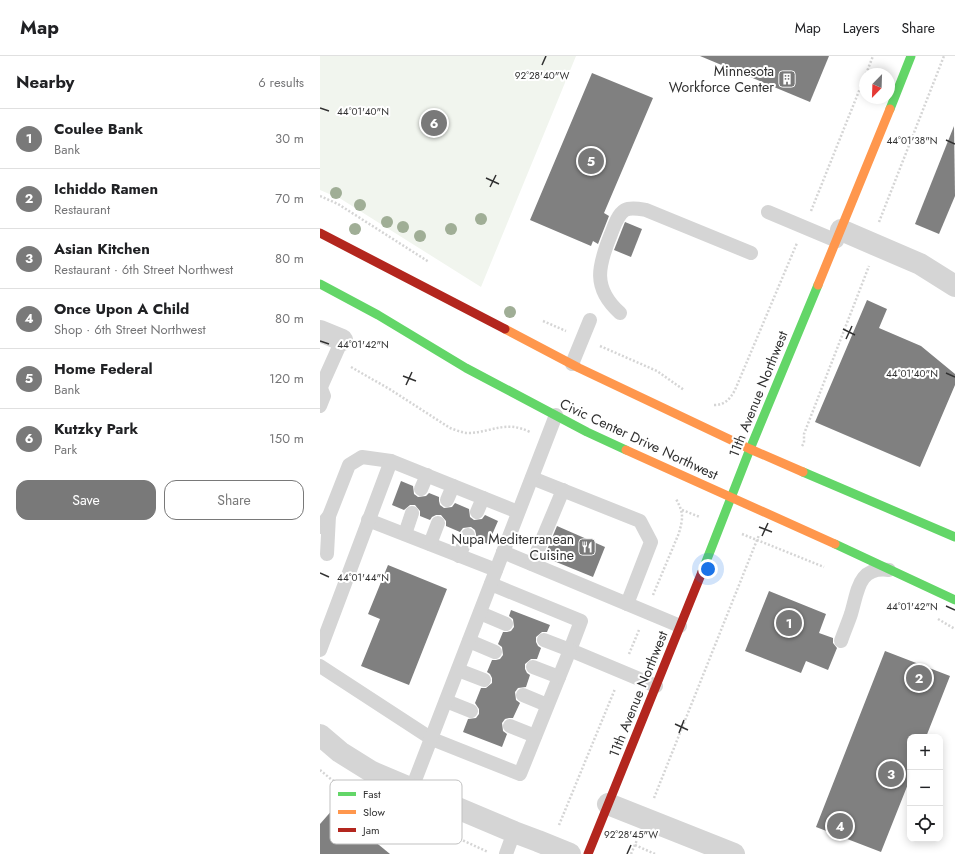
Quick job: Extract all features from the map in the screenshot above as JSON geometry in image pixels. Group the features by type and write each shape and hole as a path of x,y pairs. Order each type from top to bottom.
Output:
{"main road":[{"name":"11th Avenue Northwest","path":"588,854 732,498 750,449 839,235 911,56"},
{"path":"320,233 572,364 750,449 955,537"},
{"name":"Civic Center Drive Northwest","path":"320,284 378,315 466,368 587,432 955,600"}],"street":[{"path":"839,235 920,264 955,286"},
{"path":"320,331 338,349"},
{"path":"320,735 354,762 372,772 392,780"},
{"path":"608,804 734,854"},
{"path":"462,810 570,854"}],"lane":[{"path":"620,313 605,296 601,279 600,262 617,219 624,210 634,208 646,210 751,253"},
{"path":"768,212 839,235"},
{"path":"572,364 590,320"},
{"path":"320,406 324,396 320,386 338,349"},
{"path":"415,780 556,415"},
{"path":"320,527 329,516 349,465 362,457 391,460 518,512"},
{"path":"320,650 391,460"},
{"path":"421,490 427,475"},
{"path":"532,478 640,521 651,542 627,604"},
{"path":"447,500 453,486"},
{"path":"532,564 563,490"},
{"path":"477,512 482,498"},
{"path":"405,534 412,513"},
{"path":"328,554 329,516"},
{"path":"368,520 496,570"},
{"path":"430,544 438,523"},
{"path":"459,556 468,535"},
{"path":"503,552 680,626"},
{"path":"841,641 860,582 874,570 894,571"},
{"path":"320,666 432,739 520,774 581,621 491,584"},
{"path":"480,613 506,624"},
{"path":"544,640 656,686"},
{"path":"469,641 495,652"},
{"path":"533,668 559,677"},
{"path":"458,670 484,680"},
{"path":"522,695 547,705"},
{"path":"446,701 472,711"},
{"path":"510,726 535,736"},
{"path":"506,854 514,832"}],"path":[{"path":"868,68 873,56"},
{"path":"880,219 944,56"},
{"path":"320,196 338,204 431,263"},
{"path":"792,466 804,443 804,434 865,277"},
{"path":"541,320 657,371 690,394"},
{"path":"338,349 391,390 455,430 469,433 506,427 521,428 546,440"},
{"path":"708,428 718,405 710,405"},
{"path":"676,499 686,477"},
{"path":"673,496 682,510"},
{"path":"631,854 756,540 770,516"},
{"path":"320,770 332,780"},
{"path":"462,840 493,854"},
{"path":"635,845 655,854"}],"shaded area":[{"path":"320,56 576,56 481,287 341,199 320,190"}],"building":[{"name":"Minnesota Workforce Center","path":"700,56 829,56 810,102"},
{"path":"592,73 653,98 604,213 609,216 598,244 593,241 591,246 530,220"},
{"path":"954,126 955,196 939,234 915,224"},
{"path":"625,222 642,229 631,257 614,250"},
{"path":"867,300 887,309 879,328 921,346 955,374 955,385 920,467 815,422"},
{"path":"401,481 413,486 414,494 418,497 426,496 429,493 439,497 440,505 444,508 452,507 455,503 469,509 470,517 474,520 482,519 485,515 498,521 488,544 476,539 475,530 471,527 463,528 460,532 446,526 446,521 441,515 436,515 430,520 420,516 420,511 415,505 410,505 404,510 392,505"},
{"path":"557,526 605,547 593,577 544,557"},
{"path":"388,565 447,589 409,685 361,666 380,619 368,614"},
{"path":"769,591 826,614 819,633 833,638 833,643 837,648 828,670 806,661 801,673 745,651"},
{"path":"511,610 550,625 547,632 542,632 536,637 536,642 541,648 537,659 531,659 525,664 525,669 530,675 526,687 518,688 515,692 516,700 520,703 513,718 505,719 502,723 503,731 507,734 502,747 463,732 468,719 476,718 479,714 479,709 475,703 481,688 486,688 492,683 492,678 487,672 492,660 500,659 503,655 502,647 498,644 503,632 511,631 514,627 513,619 509,616"},
{"path":"885,651 950,676 927,734 907,734 907,787 881,852 816,827"},
{"path":"330,813 330,844 378,844 390,854 320,854 320,824"}],"traffic: fast":[{"path":"890,109 911,56"},
{"path":"320,284 378,315 466,368 587,432 626,450"},
{"path":"702,572 750,449 818,285"},
{"path":"803,472 955,537"},
{"path":"835,544 955,600"}],"traffic: slow":[{"path":"818,285 890,109"},
{"path":"505,329 579,368 750,449 803,472"},
{"path":"626,450 835,544"}],"traffic: jam":[{"path":"320,233 505,329"},
{"path":"588,854 702,572"}],"place":[{"name":"Minnesota Workforce Center","path":"787,79"},
{"name":"Kutzky Park","path":"434,123"},
{"name":"Home Federal","path":"591,161"},
{"name":"Nupa Mediterranean Cuisine","path":"587,547"},
{"name":"Coulee Bank","path":"789,623"},
{"name":"Ichiddo Ramen","path":"919,678"},
{"name":"Asian Kitchen","path":"891,774"},
{"name":"Once Upon A Child","path":"840,826"}]}
